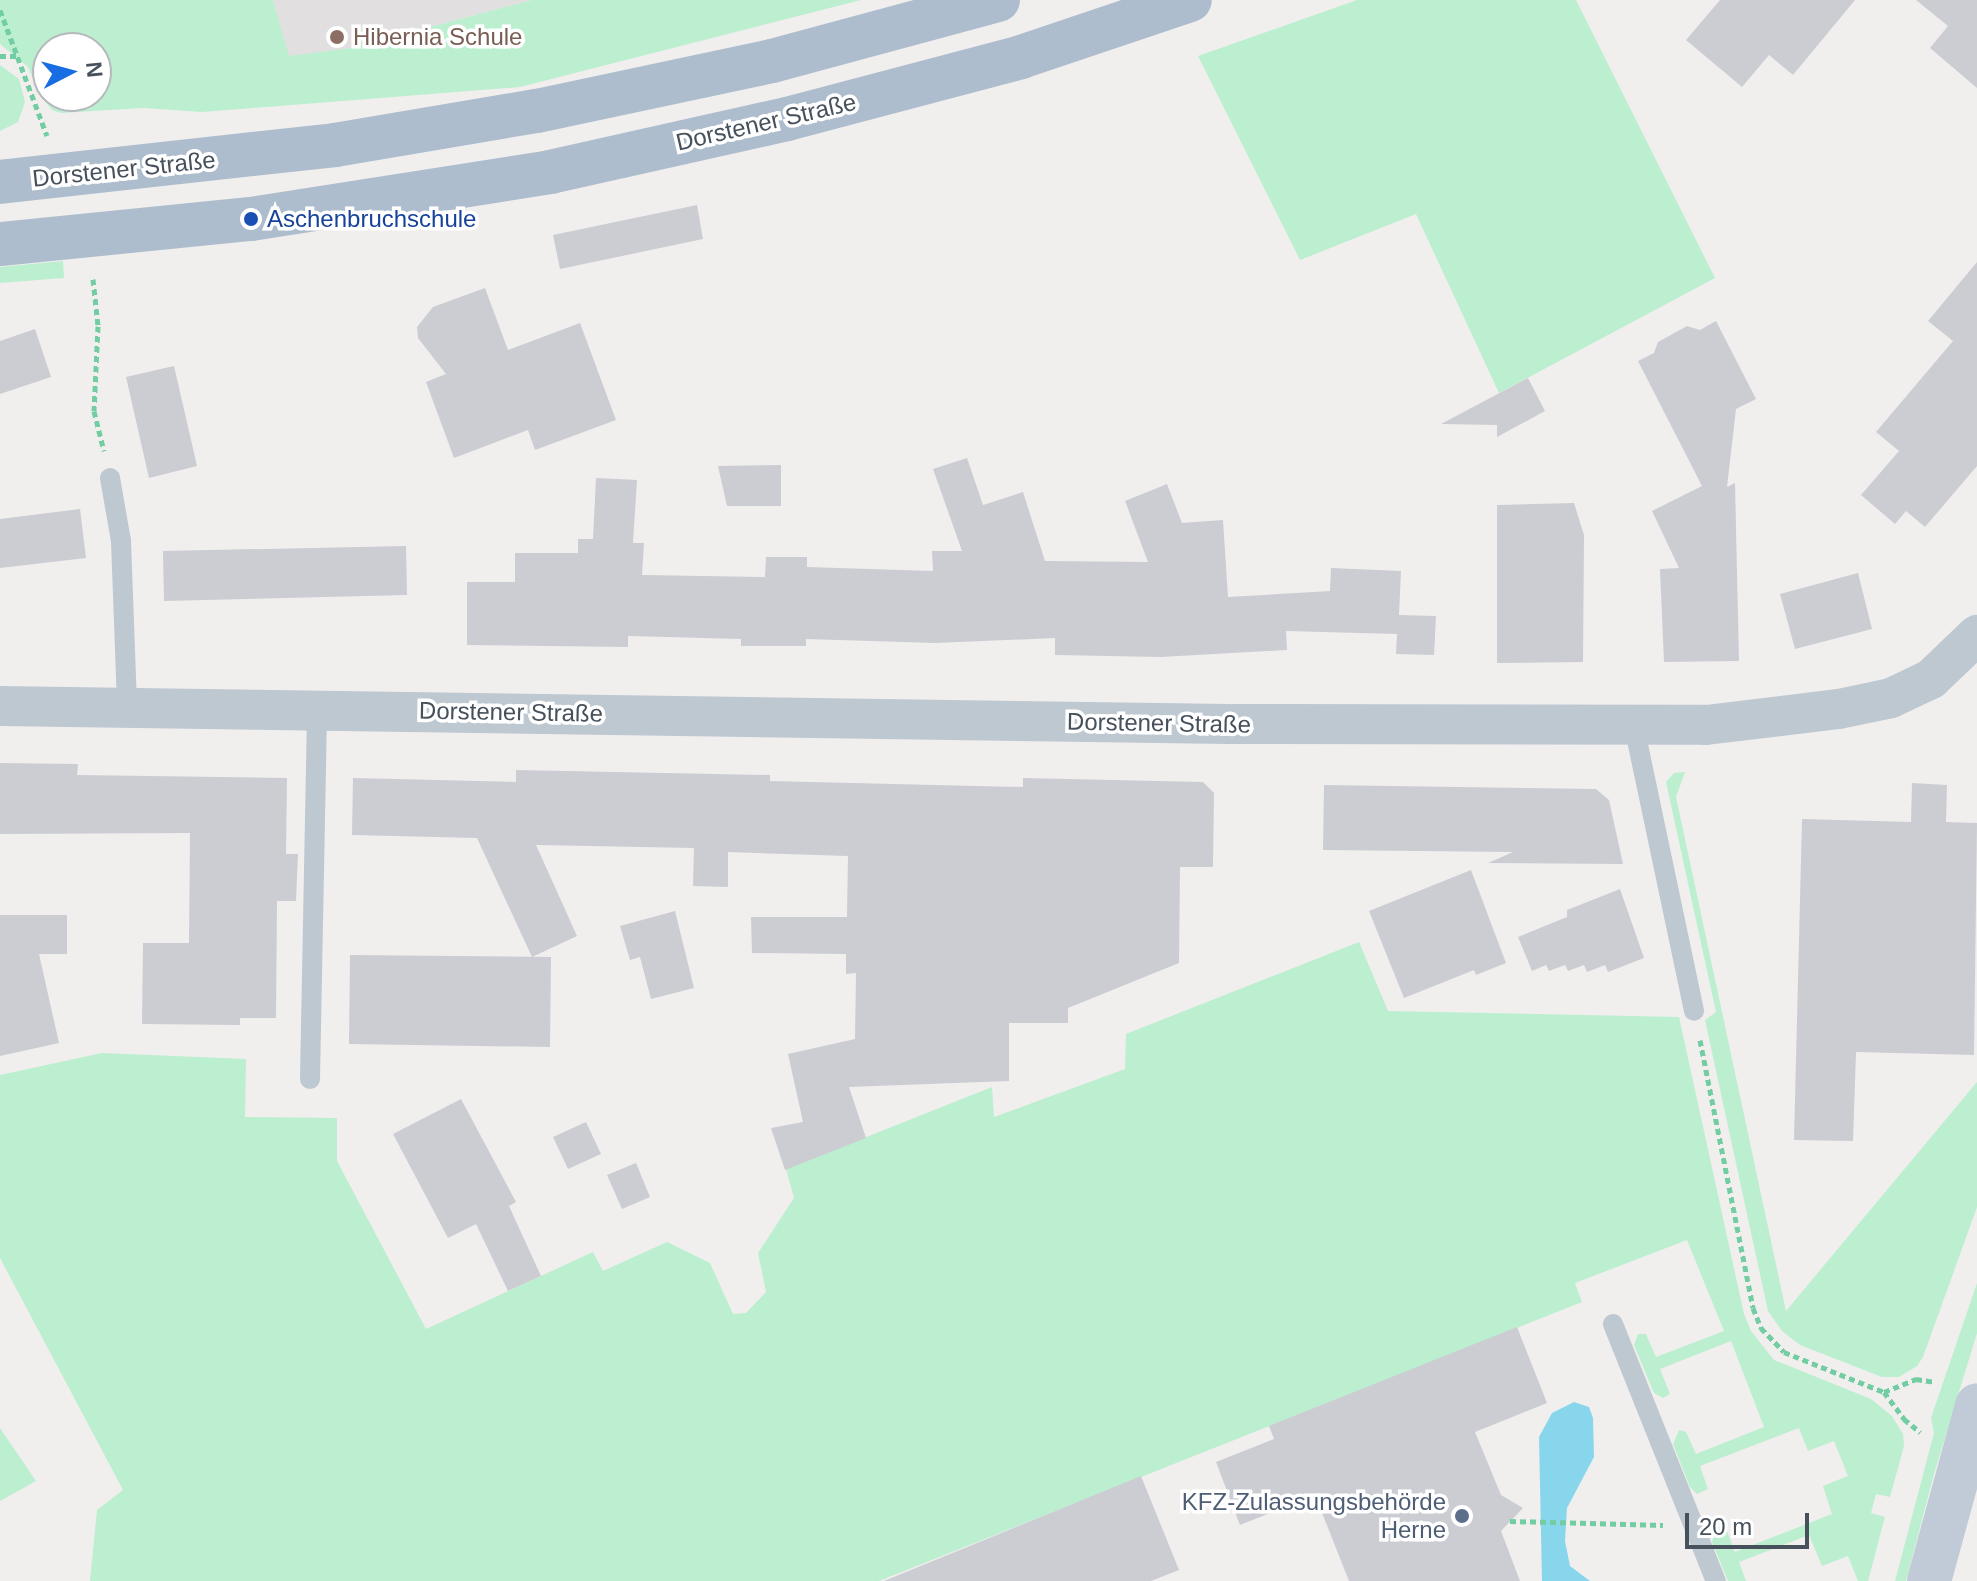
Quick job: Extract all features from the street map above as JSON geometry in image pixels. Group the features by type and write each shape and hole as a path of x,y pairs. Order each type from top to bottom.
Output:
{"main road":[{"name":"Dorstener Straße","path":"0,182 335,145 537,111 772,61 998,0"},
{"name":"Dorstener Straße","path":"0,244 251,219 550,172 787,119 1021,57 1190,0"}],"street":[{"name":"Dorstener Straße","path":"0,706 1229,724 1634,726 1747,722 1891,698 1931,679 1977,635"},
{"path":"1929,1581 1977,1405"}],"lane":[{"path":"110,478 121,541 127,706"},
{"path":"310,1079 317,709"},
{"path":"1634,726 1694,1011"},
{"path":"1613,1324 1716,1581"}],"path":[{"path":"0,10 49,142"},
{"path":"0,56 17,56"},
{"path":"93,271 98,338 94,411 110,478"},
{"path":"1694,1011 1753,1308 1761,1328 1784,1352 1884,1392 1904,1419 1920,1432"},
{"path":"1884,1392 1916,1379 1934,1382"},
{"path":"1510,1521 1638,1527 1671,1525 1691,1518"}],"shaded area":[{"name":"Hibernia Schule","path":"273,0 532,0 351,48 289,57"}],"green space":[{"path":"0,0 273,0 289,56 351,48 532,0 861,0 520,87 202,112 143,108 112,110 112,32 32,32 32,76 28,67 0,44"},
{"path":"1357,0 1576,0 1715,278 1499,393 1416,214 1300,260 1198,56"},
{"path":"0,65 19,79 25,102 18,122 0,131"},
{"path":"63,261 64,278 0,283 0,267"},
{"path":"1685,772 1676,797 1786,1311 1977,1082 1977,1207 1923,1357 1917,1366 1899,1377 1882,1377 1800,1345 1782,1331 1768,1311 1705,1020 1716,1012 1666,782 1674,773"},
{"path":"1359,942 1388,1011 1679,1017 1744,1314 1751,1331 1774,1360 1871,1399 1892,1416 1903,1434 1904,1446 1890,1497 1876,1494 1871,1513 1885,1517 1868,1581 1858,1581 1848,1556 1822,1566 1809,1535 1739,1562 1746,1581 1728,1581 1712,1542 1716,1528 1725,1526 1735,1552 1832,1514 1823,1486 1848,1476 1834,1441 1808,1451 1799,1428 1700,1466 1708,1489 1697,1494 1690,1487 1673,1444 1679,1430 1686,1432 1696,1454 1764,1427 1731,1341 1660,1369 1670,1394 1663,1398 1654,1393 1634,1345 1638,1334 1646,1334 1656,1357 1724,1331 1687,1240 1575,1283 1582,1302 879,1581 90,1581 97,1510 123,1490 0,1258 0,1075 102,1053 246,1059 245,1117 337,1118 337,1161 426,1329 593,1252 603,1271 667,1242 710,1263 733,1314 746,1313 766,1292 758,1253 794,1198 786,1169 992,1087 994,1117 1125,1069 1126,1034"},
{"path":"1977,1283 1977,1333 1934,1474 1906,1581 1895,1581 1934,1433 1931,1418"},
{"path":"0,1428 36,1481 0,1501"}],"water":[{"path":"1574,1402 1589,1407 1593,1418 1594,1457 1567,1508 1565,1541 1570,1566 1590,1581 1542,1581 1539,1437 1552,1413"}],"building":[{"path":"1720,0 1855,0 1793,75 1769,55 1742,87 1686,40"},
{"path":"1916,0 1977,0 1977,88 1930,48 1948,26"},
{"path":"697,205 703,239 560,269 553,235"},
{"path":"1977,262 1977,466 1925,527 1906,511 1895,524 1861,495 1899,451 1876,432 1953,341 1928,321"},
{"path":"485,288 508,350 580,323 616,420 535,450 528,430 454,458 426,382 446,374 418,338 417,327 433,307"},
{"path":"1716,321 1756,399 1736,409 1727,487 1735,483 1739,661 1664,662 1660,569 1679,568 1652,511 1702,486 1638,361 1654,353 1658,342 1687,326 1700,330"},
{"path":"35,329 51,377 0,394 0,341"},
{"path":"174,366 197,466 149,478 126,377"},
{"path":"1528,378 1545,411 1497,437 1497,425 1441,424"},
{"path":"967,458 983,505 1023,492 1045,561 1148,562 1125,501 1167,484 1182,523 1223,520 1228,597 1330,591 1331,568 1401,571 1399,615 1436,616 1434,655 1396,654 1397,634 1286,631 1287,650 1161,657 1055,655 1055,638 935,643 806,639 806,646 741,646 741,639 628,636 628,647 467,645 467,582 515,582 515,553 578,553 578,539 593,539 596,478 637,480 633,543 644,543 642,575 765,577 766,557 807,557 807,567 933,571 932,551 962,551 933,469"},
{"path":"781,465 781,506 727,506 718,466"},
{"path":"1574,503 1584,535 1583,662 1497,663 1497,505"},
{"path":"80,509 86,558 0,568 0,519"},
{"path":"406,546 407,595 164,601 163,551"},
{"path":"1858,573 1872,629 1795,649 1780,594"},
{"path":"0,763 78,764 77,775 287,778 286,854 298,854 296,901 277,901 276,1018 240,1018 240,1025 142,1024 143,943 189,943 190,833 0,834"},
{"path":"516,770 770,775 770,781 1023,787 1023,778 1203,782 1214,793 1213,867 1180,867 1179,963 1068,1008 1068,1023 1009,1023 1009,1081 849,1087 866,1138 785,1170 771,1128 803,1122 788,1054 855,1039 856,973 846,974 846,954 752,953 751,917 847,917 848,856 728,852 728,887 693,886 694,848 536,845 577,936 532,957 477,838 352,835 353,778 516,782"},
{"path":"1912,783 1947,785 1946,822 1977,823 1974,1055 1856,1052 1853,1141 1794,1140 1802,819 1911,822"},
{"path":"1324,785 1596,789 1609,800 1623,864 1488,863 1513,852 1323,850"},
{"path":"1471,870 1506,963 1476,975 1474,970 1404,998 1369,911"},
{"path":"1620,889 1644,958 1608,972 1605,965 1587,972 1584,965 1568,971 1565,965 1549,971 1546,965 1532,971 1518,937 1567,917 1567,910"},
{"path":"675,911 694,988 651,999 640,957 630,960 620,926"},
{"path":"0,915 67,915 67,954 39,954 59,1043 0,1056"},
{"path":"350,955 551,957 550,1047 349,1044"},
{"path":"461,1099 516,1202 509,1206 541,1276 508,1291 476,1224 448,1238 393,1134"},
{"path":"586,1122 601,1154 568,1169 553,1137"},
{"path":"636,1163 650,1197 622,1209 607,1175"},
{"path":"1517,1327 1547,1403 1475,1432 1501,1495 1523,1508 1501,1531 1520,1581 1349,1581 1315,1495 1240,1525 1216,1462 1274,1439 1269,1426"},
{"path":"1141,1476 1179,1570 1151,1581 884,1581"}],"place":[{"name":"Hibernia Schule","path":"337,37"},
{"name":"Aschenbruchschule","path":"251,219"},
{"name":"KFZ-Zulassungsbehörde Herne","path":"1462,1516"}]}
